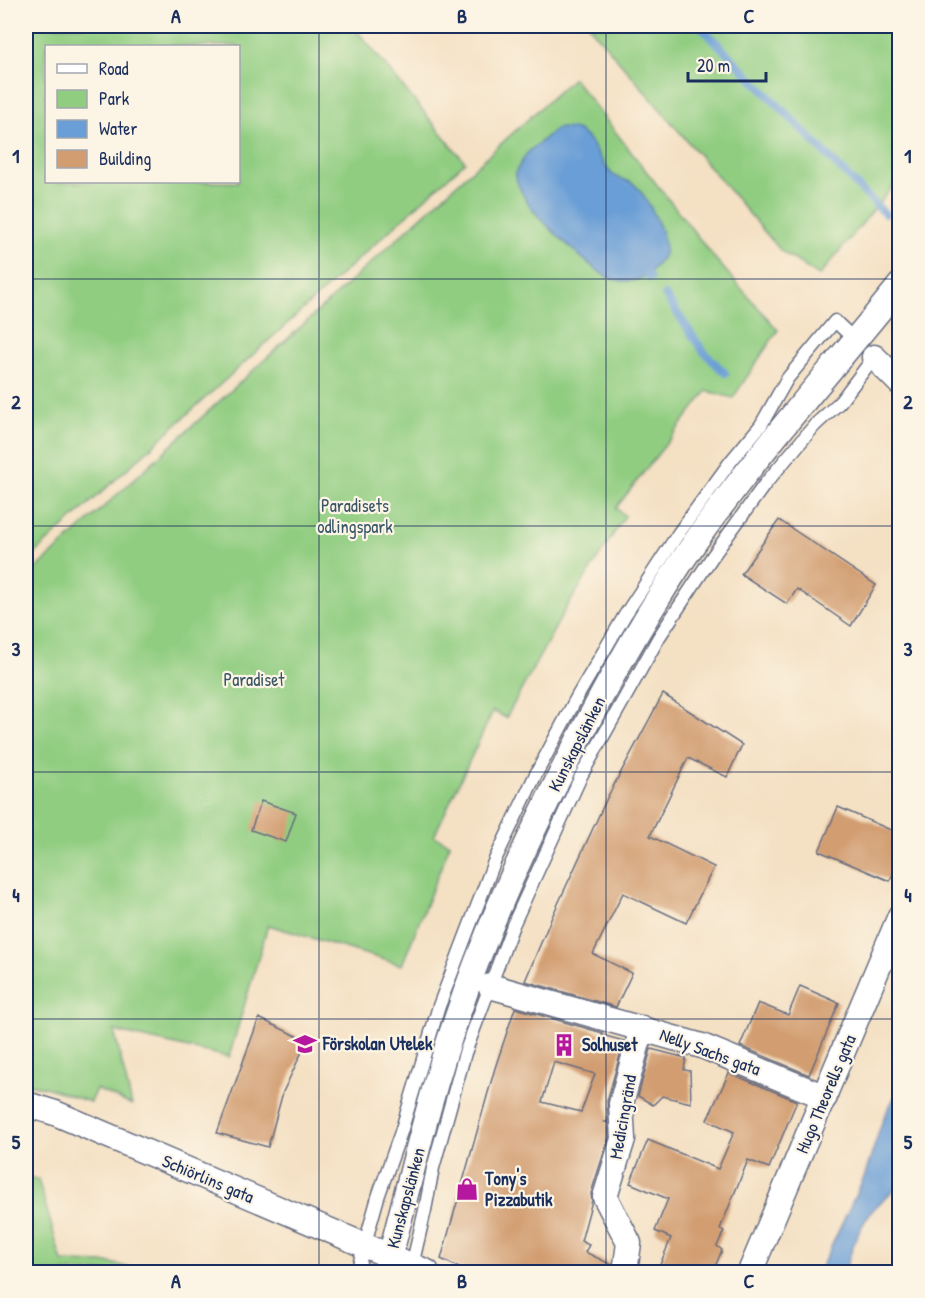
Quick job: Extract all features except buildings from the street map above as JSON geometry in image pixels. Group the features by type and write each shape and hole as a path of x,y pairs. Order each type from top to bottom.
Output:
{"street":[{"name":"Kunskapslänken","path":"405,1268 433,1095 459,1011 514,871 555,786 595,707 695,543 753,465 900,285"},
{"path":"874,357 900,383"},
{"name":"Hugo Theorells gata","path":"750,1272 900,916"},
{"name":"Nelly Sachs gata","path":"490,986 702,1046 825,1097"},
{"name":"Medicingränd","path":"626,1272 629,1243 605,1197 623,1138 621,1104 642,1028"},
{"name":"Schiörlins gata","path":"26,1104 55,1113 365,1245 405,1268"}],"lane":[{"path":"357,1272 378,1197 401,1132 439,1006 494,862 535,776 577,697 625,615 678,534 761,425 787,379 835,321 874,357 840,402 815,425 765,484 712,556 659,637 582,774 522,903 465,1053 405,1268"}],"green space":[{"path":"26,26 353,26 465,162 26,561"},
{"path":"589,26 899,26 899,179 819,276 781,251"},
{"name":"Paradiset","path":"573,78 717,261 778,330 733,398 707,391 616,508 625,516 565,610 506,718 493,711 434,836 450,844 402,965 268,925 229,1057 114,1031 132,1105 96,1089 90,1102 45,1087 26,1084 26,578"},
{"path":"26,1179 38,1179 62,1262 110,1263 148,1272 26,1272"}],"water":[{"path":"557,128 574,129 582,133 592,144 608,170 613,175 634,184 650,207 660,227 665,247 660,261 642,278 622,281 604,275 556,234 525,198 515,173 527,153"},
{"path":"899,1088 900,1179 863,1225 845,1272 819,1272 865,1175 883,1119"}],"waterway":[{"path":"700,26 885,214"},
{"path":"665,295 703,351 725,373"}],"place":[{"name":"Förskolan Utelek","path":"305,1044"},
{"name":"Solhuset","path":"564,1045"},
{"name":"Tony's Pizzabutik","path":"467,1189"}],"park label":[{"name":"Paradisets odlingspark","path":"355,516"}]}
